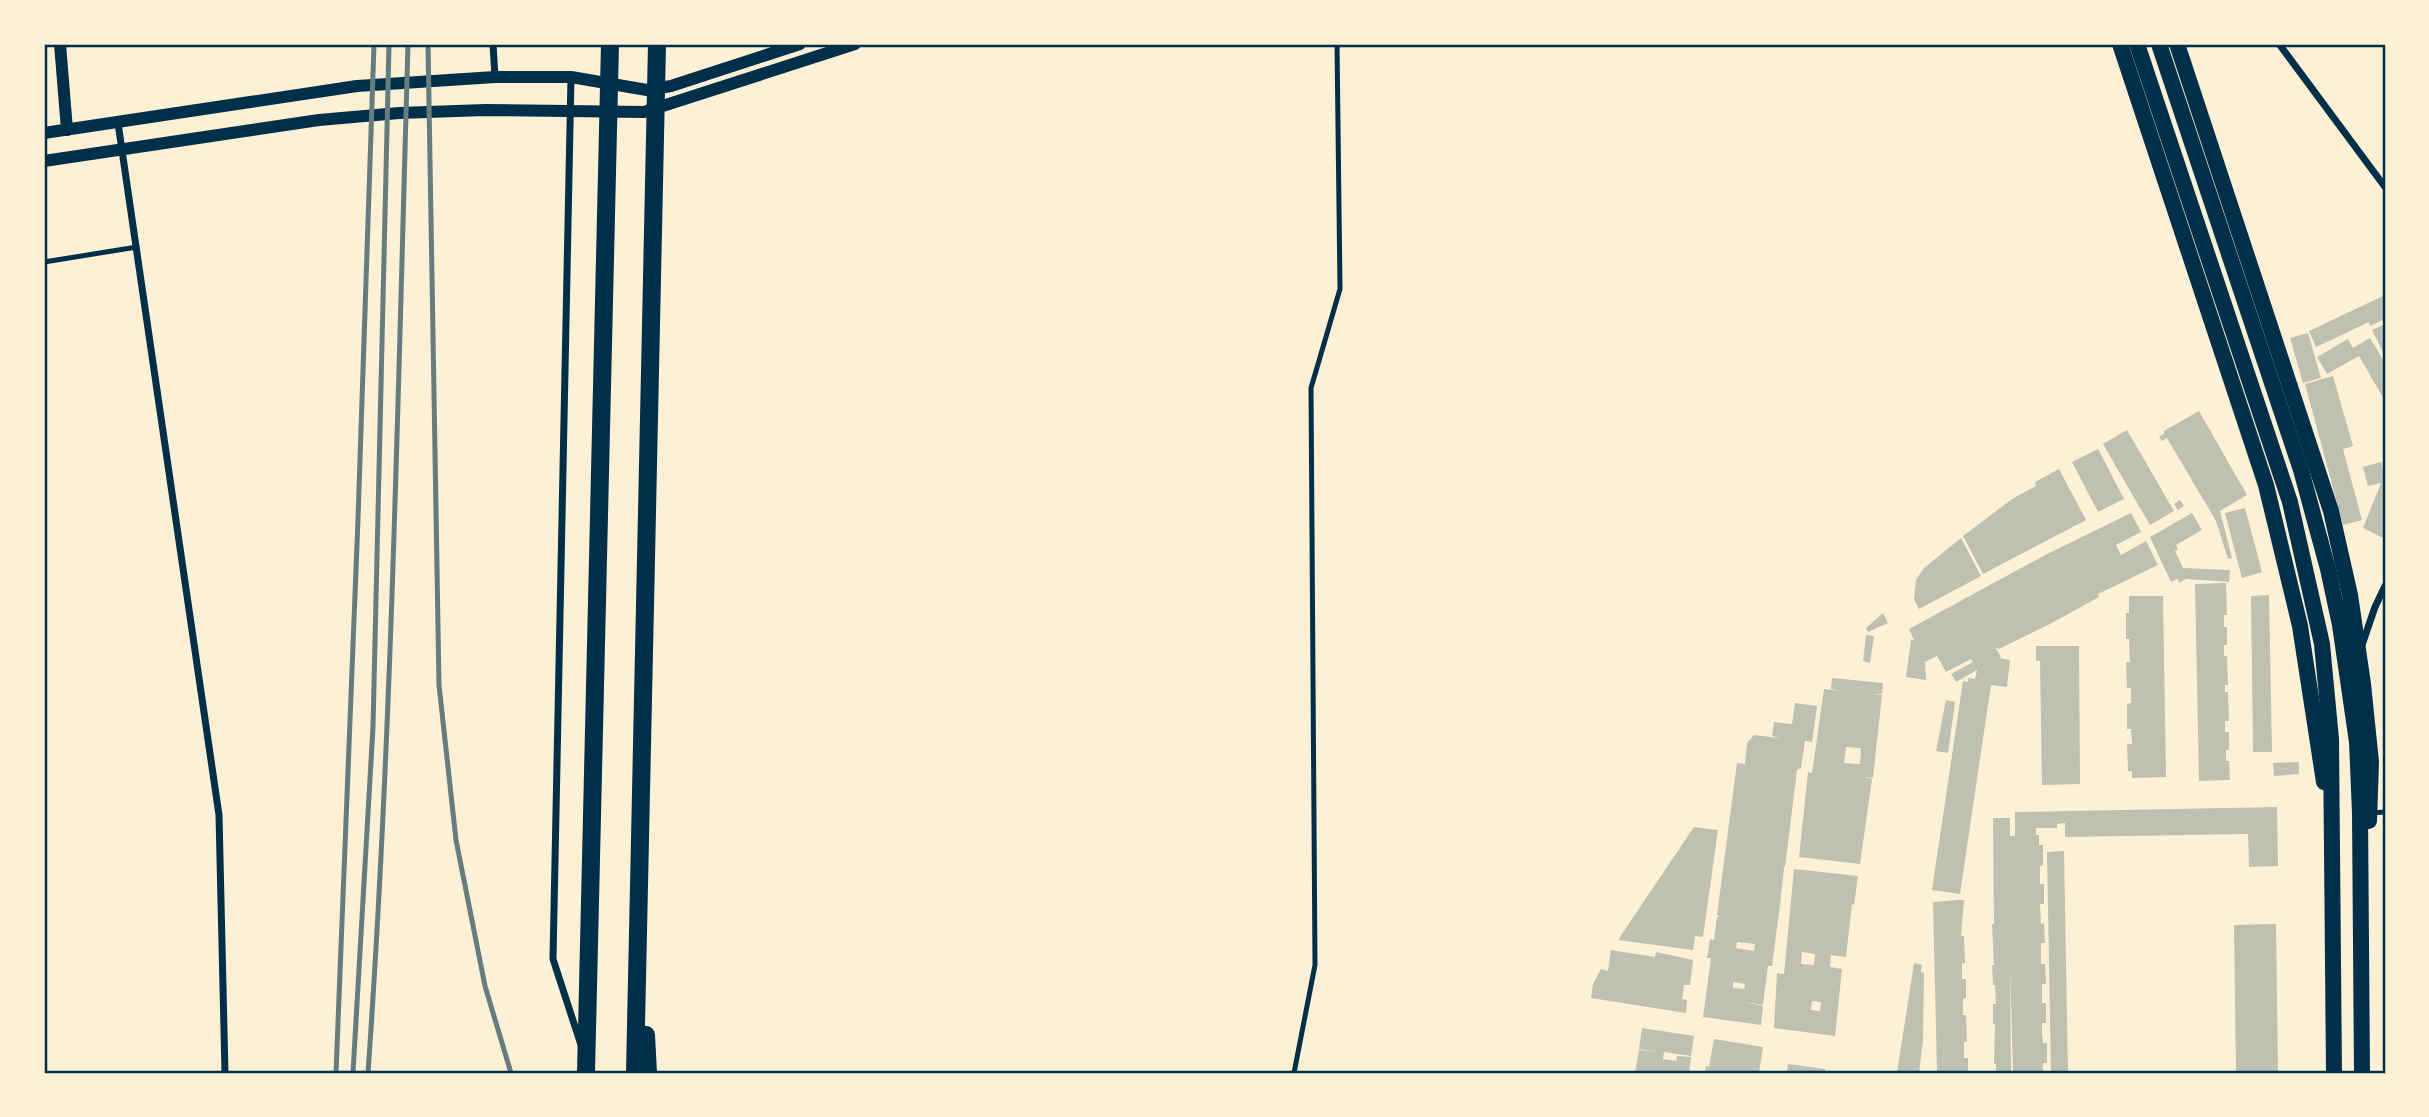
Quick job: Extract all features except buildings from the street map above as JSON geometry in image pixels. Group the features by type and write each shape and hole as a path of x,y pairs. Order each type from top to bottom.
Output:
{"highway":[{"path":"588,1073 610,44"},
{"path":"635,1073 657,44"},
{"path":"638,902 648,1073"}],"main road":[{"path":"2120,44 2266,485 2300,626 2333,844"},
{"path":"2137,44 2268,435 2301,545 2322,644 2328,696 2333,844 2334,1073"},
{"path":"2159,44 2316,520 2340,625 2351,686 2357,742 2372,813"},
{"path":"2178,44 2320,472 2341,553 2358,655 2371,762 2372,813 2361,904 2362,1073"}],"street":[{"path":"60,44 67,130"},
{"path":"493,44 500,77"},
{"path":"44,133 357,86 500,77 570,77 647,90 671,86 800,44"},
{"path":"44,161 319,120 399,113 503,110 644,112 855,44"},
{"path":"2279,44 2385,187"},
{"path":"570,77 553,958 588,1073"},
{"path":"118,123 219,815 225,1073"},
{"path":"2358,655 2385,586"}],"lane":[{"path":"1294,1073 1315,965 1311,388 1340,289 1337,44"},
{"path":"44,262 137,247"}],"railway":[{"path":"336,1073 374,44"},
{"path":"353,1073 373,727 389,44"},
{"path":"368,1073 389,688 408,44"},
{"path":"428,44 439,685 456,840 485,986 511,1073"}]}
